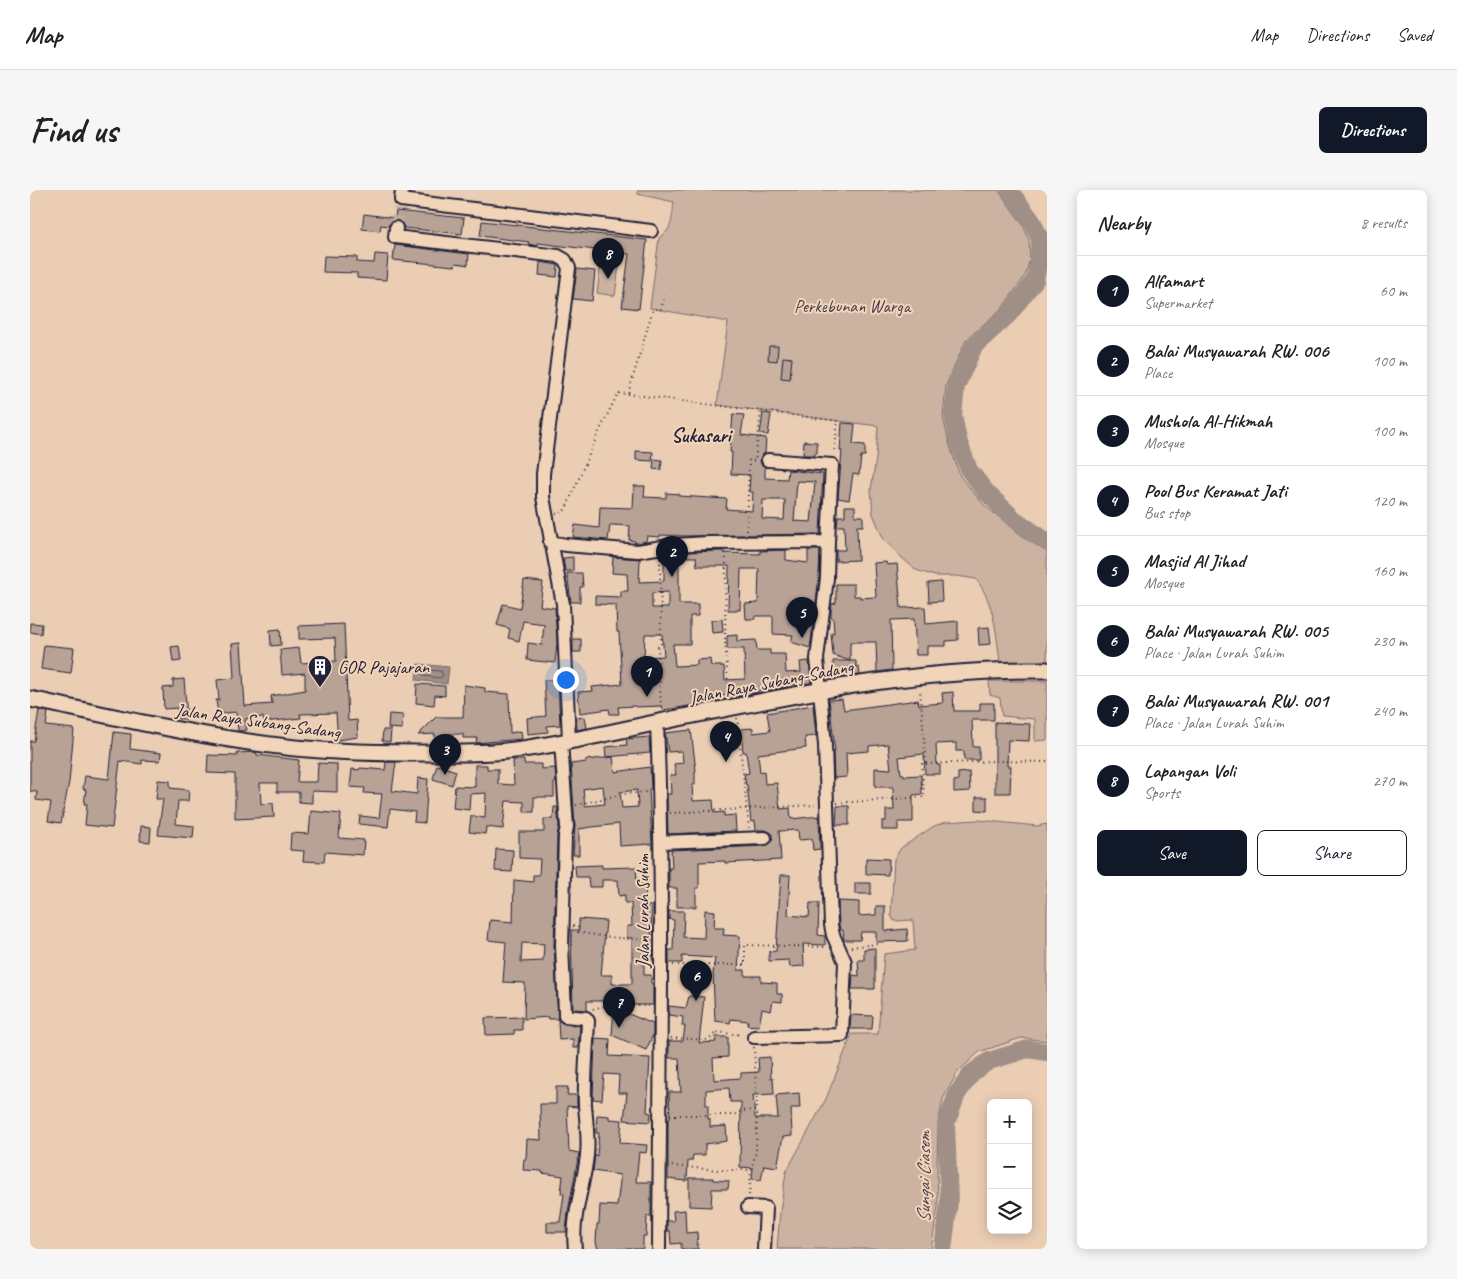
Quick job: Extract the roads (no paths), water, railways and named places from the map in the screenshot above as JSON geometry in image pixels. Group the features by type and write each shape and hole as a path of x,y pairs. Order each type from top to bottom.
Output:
{"main road":[{"name":"Jalan Raya Subang-Sadang","path":"30,699 195,732 307,749 354,752 462,753 505,751 565,741 820,691 919,676 970,672 1047,670"}],"street":[{"path":"401,200 651,231"},
{"path":"396,228 395,237 558,256 565,260 569,273 542,474 543,497 550,542 563,604 567,827 565,836 563,925 565,1016 586,1018 588,1021 585,1092 587,1155 575,1233 576,1249"},
{"path":"754,1037 842,1035 845,962 833,935 831,916 825,745 818,650 827,578 832,465 768,460"},
{"path":"550,542 633,551 675,545 828,542"},
{"name":"Jalan Lurah Suhim","path":"659,1249 661,1115 660,722"},
{"path":"660,842 765,838"},
{"path":"748,1208 766,1208 764,1249"}],"water":[{"path":"418,664 449,667 447,684 416,680"}],"waterway":[{"name":"Sungai Ciasem","path":"1009,190 1032,221 1040,239 1035,280 1009,314 974,346 956,386 953,415 958,440 969,470 986,492 1013,518 1047,542"},
{"name":"Sungai Ciasem","path":"943,1249 949,1202 946,1124 957,1094 972,1073 989,1061 1028,1049 1047,1052"}],"tunnel":[{"path":"396,228 399,209"}],"place":[{"name":"Lapangan Voli","path":"608,279"},
{"name":"Balai Musyawarah RW. 006","path":"672,577"},
{"name":"Masjid Al Jihad","path":"802,638"},
{"name":"GOR Pajajaran","path":"320,688"},
{"name":"Alfamart","path":"647,697"},
{"name":"Pool Bus Keramat Jati","path":"726,762"},
{"name":"Mushola Al-Hikmah","path":"445,775"},
{"name":"Balai Musyawarah RW. 005","path":"696,1001"},
{"name":"Balai Musyawarah RW. 001","path":"619,1028"}],"district":[{"name":"Sukasari","path":"701,435"}],"park label":[{"name":"Perkebunan Warga","path":"852,306"}]}
